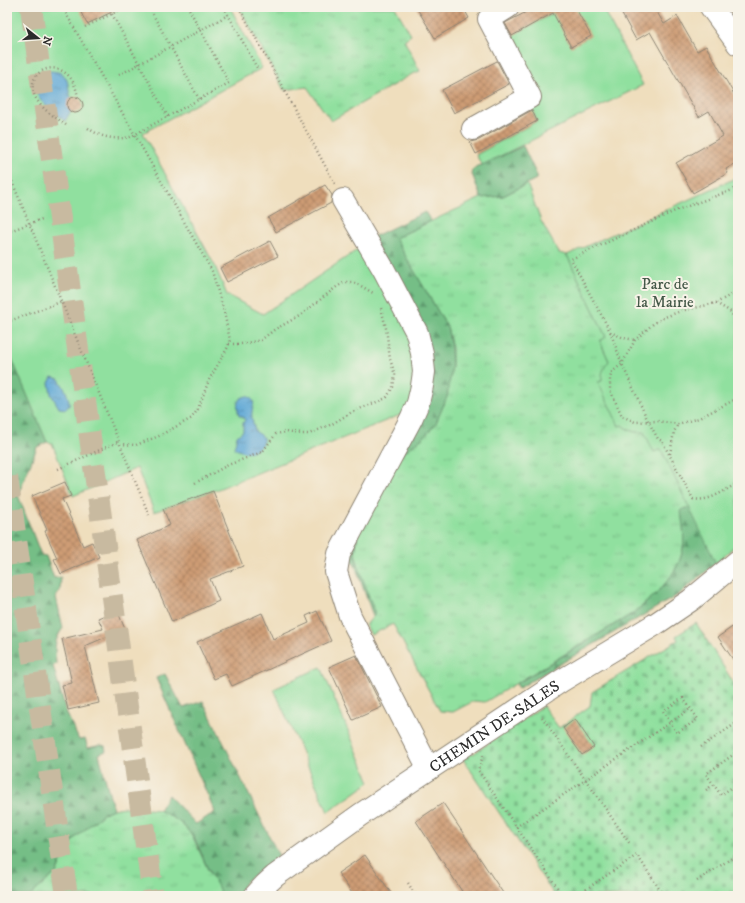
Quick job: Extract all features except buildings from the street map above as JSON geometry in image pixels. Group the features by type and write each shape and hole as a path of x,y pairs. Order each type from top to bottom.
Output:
{"street":[{"path":"473,129 530,97 488,19 508,7"},
{"path":"712,7 738,44"},
{"path":"343,200 384,270 417,333 422,353 424,372 418,403 412,419 339,554 336,572 350,616 428,769"},
{"name":"CHEMIN DE-SALES","path":"255,896 265,885 285,868 360,815 561,681 654,625 691,600 738,561"}],"path":[{"path":"58,469 120,443 136,445 159,436 192,418 198,409 209,380 229,344 230,336 212,271 63,8 67,7"},
{"path":"86,27 126,7"},
{"path":"149,7 199,99"},
{"path":"88,128 103,136 126,138 229,83 188,7"},
{"path":"224,7 257,68"},
{"path":"239,7 343,200"},
{"path":"112,14 168,116"},
{"path":"119,75 228,15"},
{"path":"66,125 38,102 34,91 33,82 39,73 45,69 52,68 60,70 72,81 77,90 78,98"},
{"path":"9,174 149,515"},
{"path":"738,188 678,210 571,259 610,331 622,364 648,421 658,439 662,442 693,499 701,501 710,498 738,483"},
{"path":"7,232 42,219"},
{"path":"229,344 241,344 261,340 274,330 301,315 335,288 345,282 353,282 372,292 375,297"},
{"path":"738,291 716,303 681,310 664,317 653,324 635,340 622,364 612,372 610,378 610,390 622,416 635,422 658,421 678,424 699,418 738,398"},
{"path":"7,322 62,301"},
{"path":"195,483 228,465 262,452 276,434 286,432 309,434 332,424 352,412 387,397 393,387 395,376 390,359 386,328 379,303"},
{"path":"716,303 731,312 738,326"},
{"path":"610,331 624,338 635,340"},
{"path":"669,456 674,432 678,424"},
{"path":"683,698 690,708 698,720 677,733 663,711 683,698"},
{"path":"516,827 690,708"},
{"path":"541,717 543,717 630,844"},
{"path":"701,747 738,722"},
{"path":"489,752 483,756 478,770 563,896"},
{"path":"738,753 737,752 706,774 721,796 738,783"},
{"path":"706,790 713,784"},
{"path":"697,881 738,854"},
{"path":"576,896 637,855 664,896"},
{"path":"408,883 416,896"}],"green space":[{"path":"7,7 230,7 262,68 143,133 215,266 227,295 263,314 360,248 412,336 419,374 410,411 213,491 154,512 137,468 73,496 52,443 47,442 7,347"},
{"path":"239,7 395,7 411,35 404,40 420,71 412,74 331,121 307,87 284,90"},
{"path":"565,7 602,7 643,85 482,165 476,155 537,121 530,108 539,103 505,39"},
{"path":"523,146 538,178 503,196 481,198 471,171 477,166"},
{"name":"Parc de la Mairie","path":"738,177 738,543 716,563 661,449 654,452 644,432 635,432 622,425 619,426 598,382 602,381 603,370 609,361 600,341 606,337 567,255"},
{"path":"527,184 541,221 559,253 567,255 606,337 600,341 609,361 602,381 599,382 619,426 622,425 635,432 645,432 654,452 661,449 689,507 681,510 684,543 681,558 671,576 650,599 635,612 485,702 474,701 453,712 440,711 393,624 371,635 366,625 375,614 355,554 358,532 399,456 424,437 452,367 452,348 447,327 395,238 481,198 503,196"},
{"path":"425,212 431,221 395,238 447,327 451,347 452,367 447,397 436,423 424,437 399,456 421,410 373,237"},
{"path":"7,347 47,442 37,447 18,495 41,555 46,556 54,578 61,577 60,591 56,597 63,628 56,641 56,664 53,666 67,714 79,740 85,739 88,748 101,745 105,746 106,751 99,754 113,809 104,813 75,838 65,851 57,872 30,896 7,896"},
{"path":"689,507 738,543 678,595 519,688 516,684 635,612 665,584 677,567 681,558 684,538 681,510"},
{"path":"358,532 355,554 375,614 373,616 356,568 349,553"},
{"path":"696,623 738,690 738,896 555,896 463,759 472,753 473,754 543,706 559,728 590,706 592,692 678,640 676,636"},
{"path":"321,667 370,782 328,812 274,689"},
{"path":"165,674 183,708 203,701 279,856 246,881 237,896 220,896 218,886 191,834 176,820 159,810 168,795 196,824 215,812 156,678"},
{"path":"124,807 159,810 180,822 192,835 209,872 220,888 220,896 30,896 57,872 65,851 75,838 104,813 113,809"}],"water":[{"path":"50,71 59,72 68,82 69,93 74,106 65,121 44,104 37,92 36,86 39,78 42,74"},
{"path":"52,377 59,379 66,391 70,404 66,409 59,408 51,394 49,383"},
{"path":"247,396 253,401 252,417 255,431 263,437 263,442 261,445 252,452 241,451 234,448 237,436 243,431 243,423 245,420 242,416 239,416 238,403 240,399"}],"tunnel":[{"path":"31,7 153,896"},
{"path":"7,477 67,896"}]}
